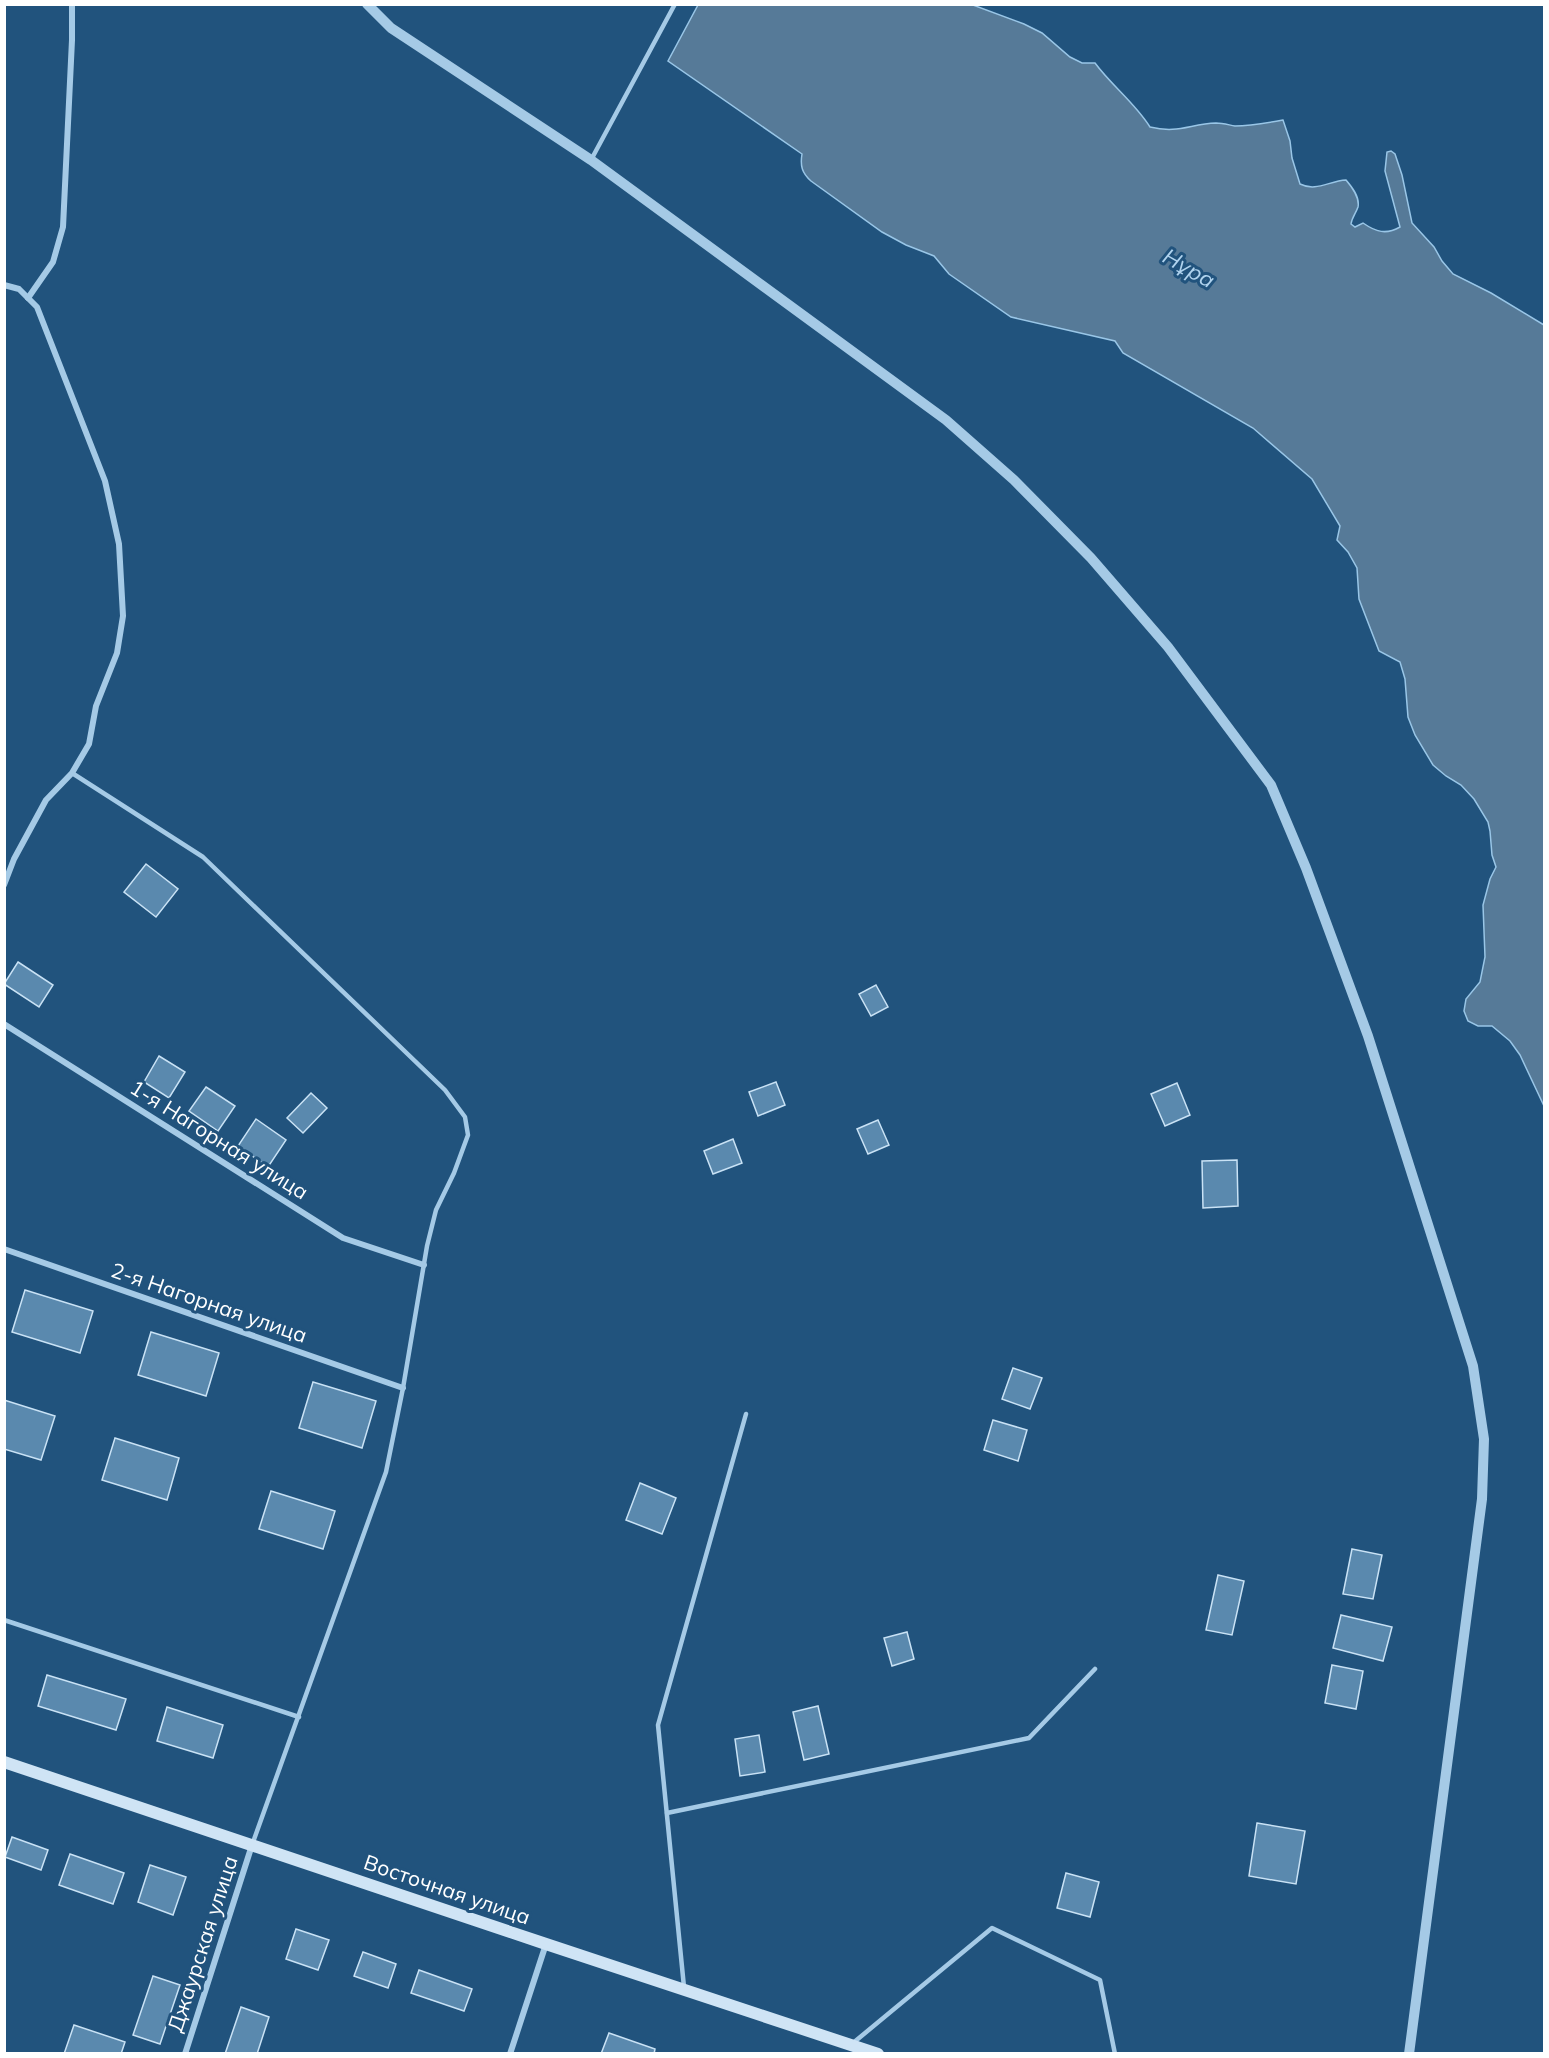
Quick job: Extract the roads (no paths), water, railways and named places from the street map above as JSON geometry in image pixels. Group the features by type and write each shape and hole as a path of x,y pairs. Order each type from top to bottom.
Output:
{"main road":[{"name":"Восточная улица","path":"4,1762 684,1990 849,2049 878,2054"}],"street":[{"path":"28,298 53,262 63,227 72,4"},
{"path":"367,4 391,28 591,160 946,420 1014,480 1091,558 1168,647 1271,785 1306,868 1368,1036 1473,1366 1484,1438 1482,1499 1409,2054"},
{"path":"4,285 19,289 37,307 105,481 119,544 123,616 117,653 96,706 89,744 72,773 46,800 14,859 4,885"},
{"name":"1-я Нагорная улица","path":"4,1024 343,1238 424,1265"},
{"name":"2-я Нагорная улица","path":"4,1249 404,1388"},
{"name":"Джаурская улица","path":"185,2054 252,1845"},
{"path":"510,2054 546,1944"}],"lane":[{"path":"591,160 675,4"},
{"path":"72,773 203,857 446,1090 465,1117 468,1135 454,1173 436,1210 424,1265 404,1388 386,1472 252,1845"},
{"path":"684,1990 658,1725 746,1414"},
{"path":"4,1620 299,1716"},
{"path":"667,1813 1029,1738 1095,1669"},
{"path":"849,2049 992,1928 1100,1980 1115,2054"}],"water":[{"name":"Нұра","path":"698,5 973,5 1042,33 1070,57 1082,63 1095,63 1150,127 1176,129 1216,123 1241,126 1283,120 1300,184 1317,187 1346,180 1358,200 1358,207 1351,224 1355,227 1363,223 1372,229 1386,232 1400,227 1385,171 1387,152 1391,151 1395,154 1402,175 1412,223 1434,247 1453,274 1491,293 1544,325 1544,1106 1520,1055 1510,1041 1492,1026 1478,1026 1468,1021 1464,1011 1466,999 1480,982 1485,957 1483,905 1496,867 1492,855 1488,822 1474,799 1461,785 1433,765 1415,735 1408,717 1405,679 1400,662 1379,651 1359,599 1357,568 1348,552 1337,540 1340,526 1312,479 1253,428 1123,353 1115,341 1011,317 949,274 934,256 882,232 811,181 802,169 802,154 668,61"}]}
